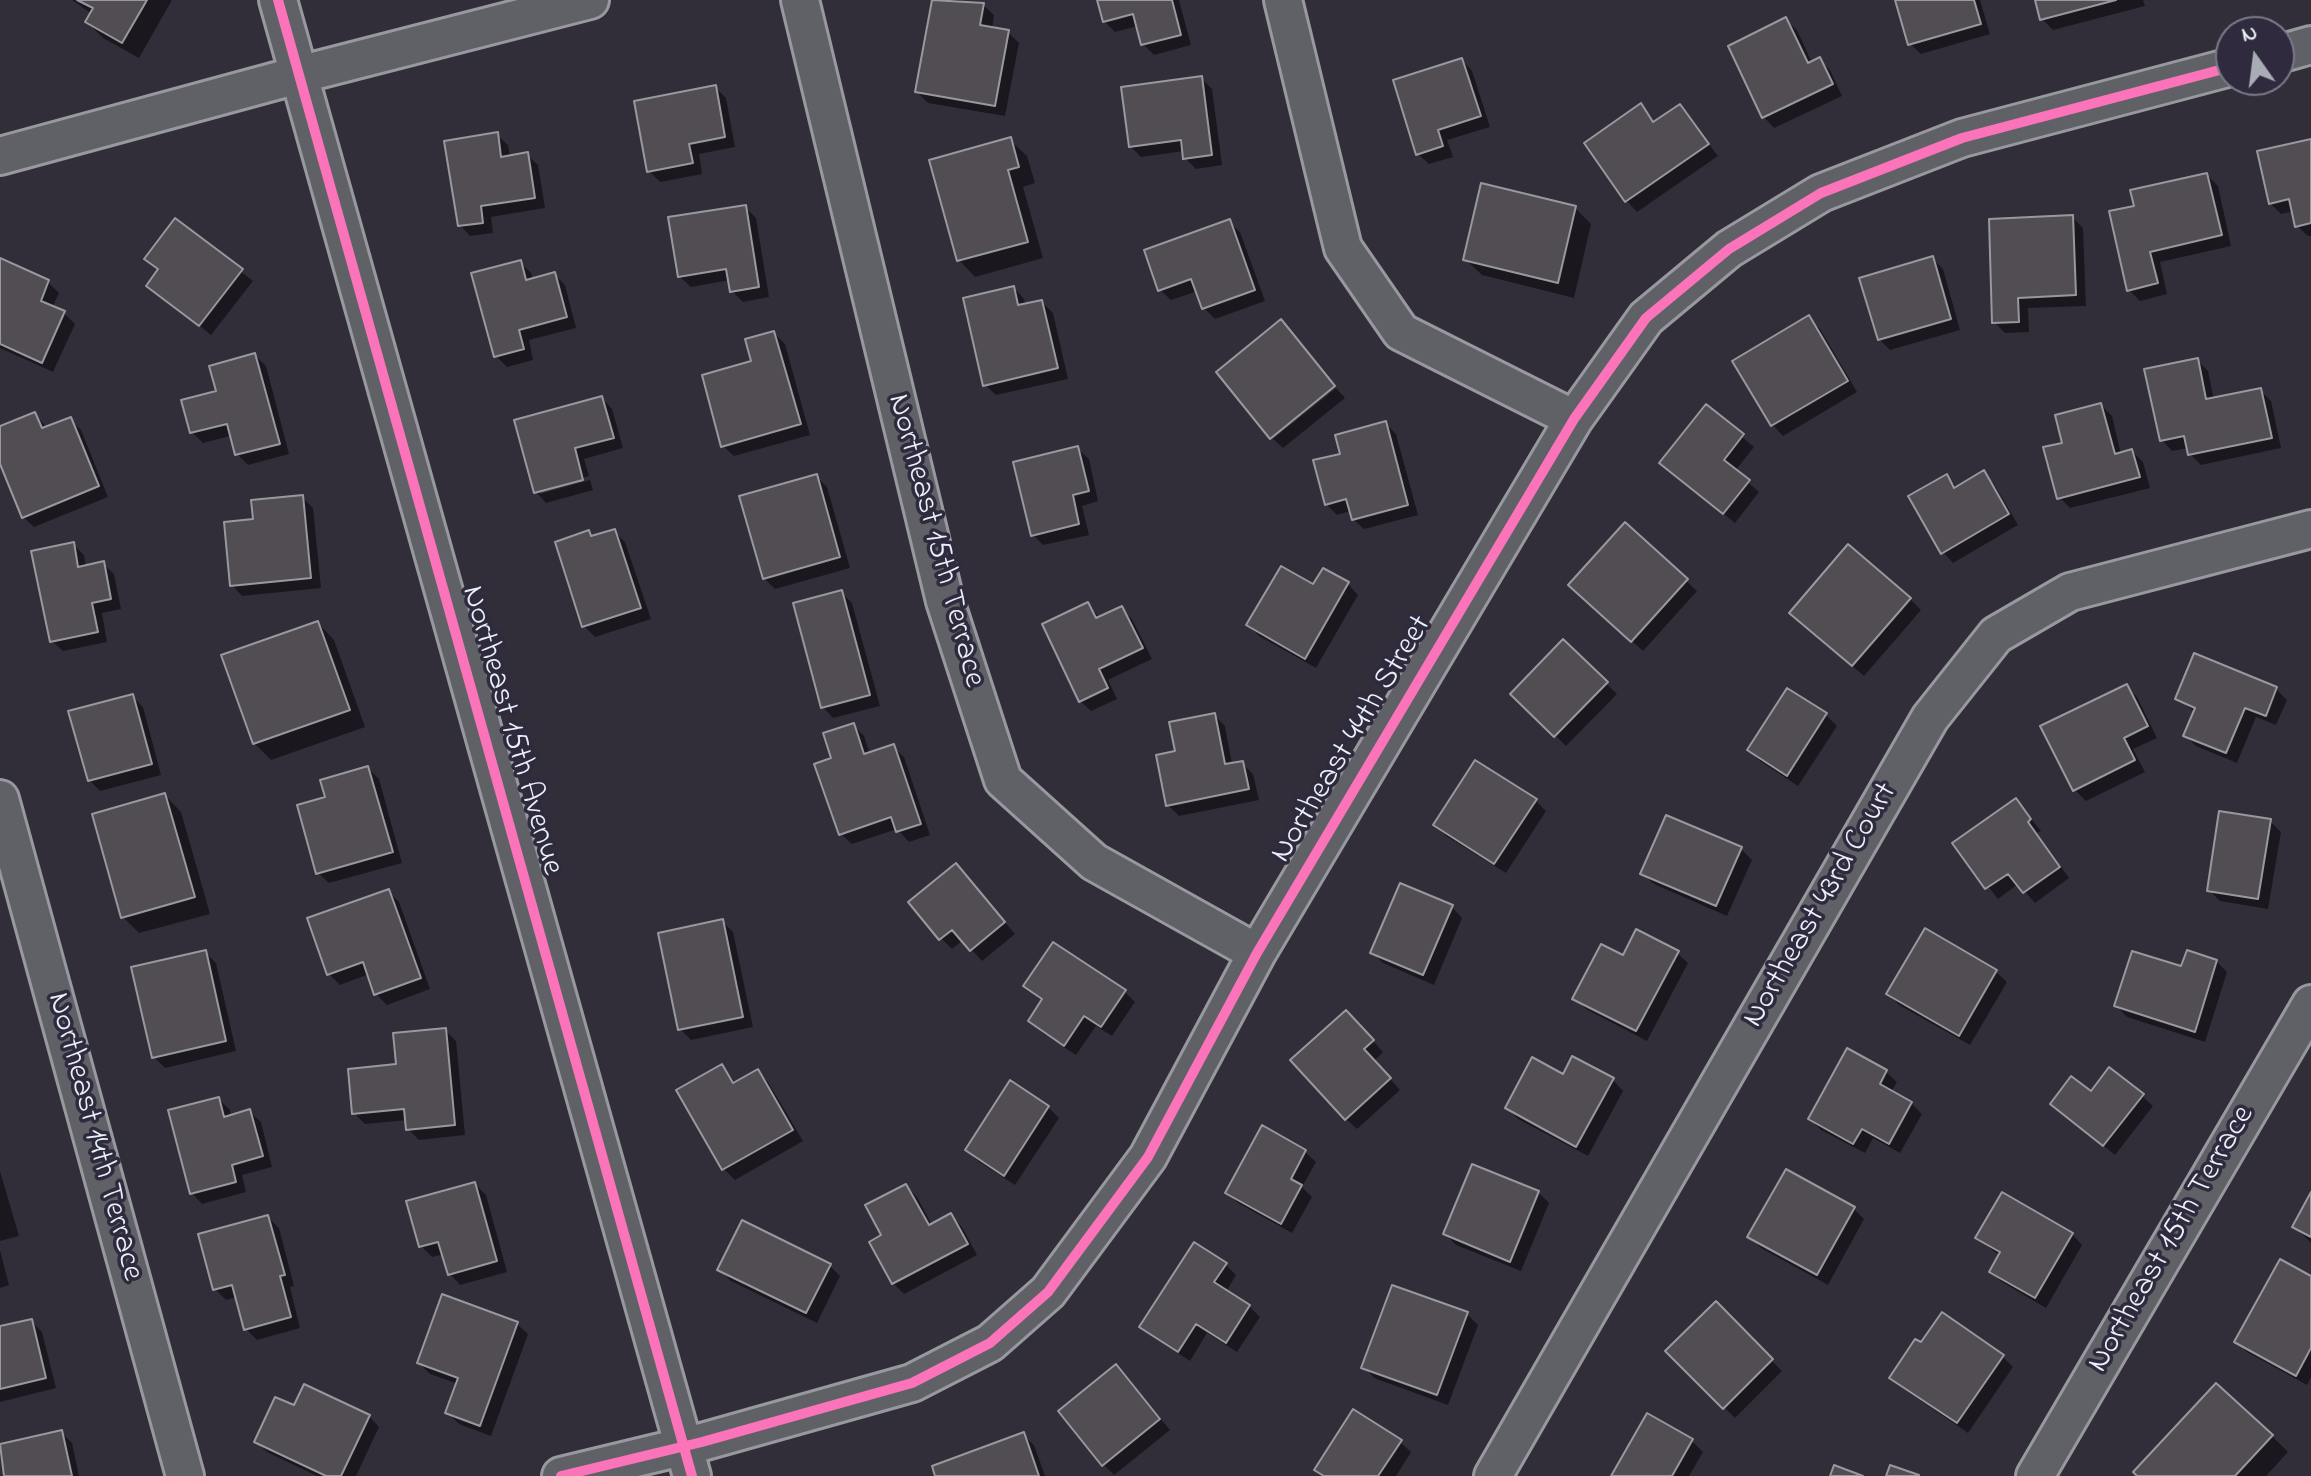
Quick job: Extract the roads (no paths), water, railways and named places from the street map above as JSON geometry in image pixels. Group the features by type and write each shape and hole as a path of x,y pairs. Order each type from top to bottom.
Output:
{"street":[{"name":"Northeast 15th Avenue","path":"278,0 688,1461"},
{"path":"0,156 590,0"},
{"name":"Northeast 15th Terrace","path":"800,0 945,601 1003,780 1094,862 1257,953"},
{"path":"1283,0 1343,248 1401,332 1574,419"},
{"name":"Northeast 44th Street","path":"561,1476 688,1461 912,1383 990,1343 1048,1292 1148,1157 1257,953 1574,419 1646,318 1729,249 1821,193 1962,138 2215,71"},
{"name":"Northeast 43rd Court","path":"1493,1476 1930,718 1996,635 2070,592 2311,529"},
{"name":"Northeast 14th Terrace","path":"0,799 185,1476"},
{"name":"Northeast 15th Terrace","path":"2035,1476 2311,1004"}]}
